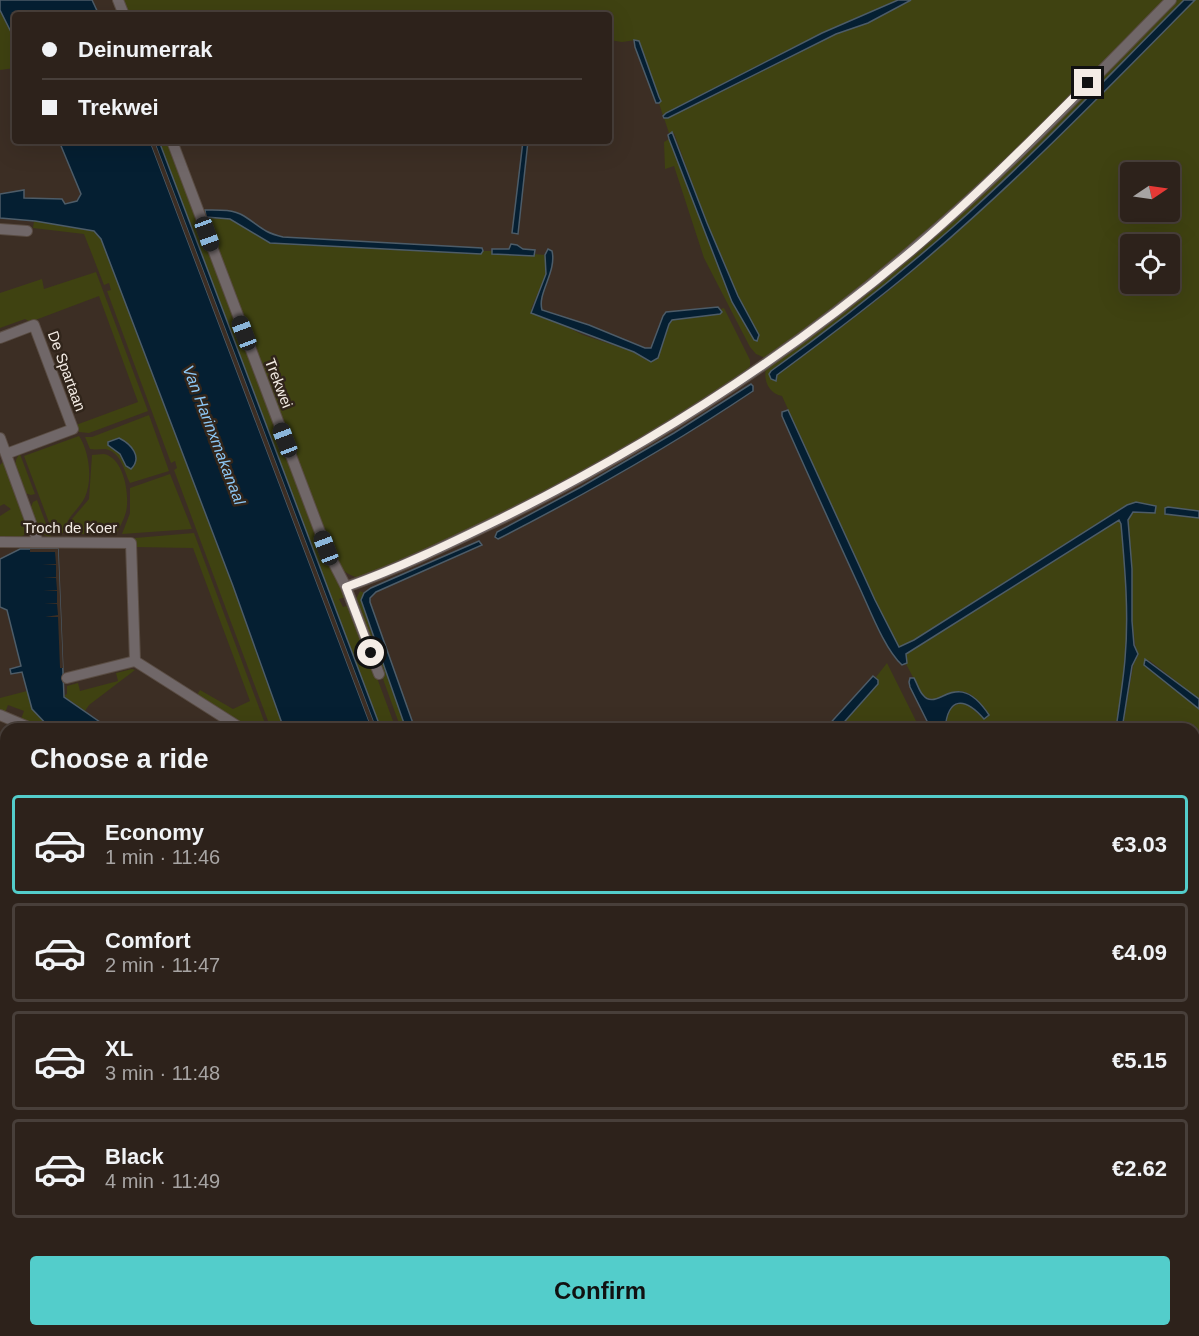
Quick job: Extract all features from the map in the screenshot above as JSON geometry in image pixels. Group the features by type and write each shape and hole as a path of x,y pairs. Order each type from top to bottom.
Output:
{"street":[{"path":"346,587 461,538 608,462 677,422 803,336 894,266 963,206 1171,0"},
{"name":"Trekwei","path":"173,144 326,548 346,587 379,674"},
{"path":"0,229 27,231"},
{"name":"De Spartaan","path":"0,338 34,325 73,429 6,454"},
{"path":"0,438 38,542"},
{"name":"Troch de Koer","path":"0,542 131,543 135,661"},
{"path":"67,678 135,661 233,723"},
{"path":"0,715 19,723"}],"green space":[{"path":"121,0 898,0 822,33 663,116 659,103 661,101 636,40 612,40 612,12 126,12"},
{"path":"911,0 1167,0 990,177 850,297 765,358 756,354 750,347 704,258 674,166 665,169 664,142 669,139 732,302 755,341 707,223 674,133 669,133 664,118 836,34 868,23"},
{"path":"1175,0 1184,0 1042,144 983,200 887,283 771,371 769,374 771,379 777,380 776,375 917,267 989,203 1194,0 1199,0 1199,511 1168,507 1165,514 1199,518 1199,699 1149,660 1144,664 1199,709 1199,723 1123,723 1136,650 1132,621 1132,569 1128,520 1133,512 1155,513 1127,505 914,640 899,647 875,600 782,396 770,389 765,377 766,368 888,274"},
{"path":"0,10 12,34 12,68 0,70"},
{"path":"160,144 170,144 346,597 339,599 343,607 350,605 394,723 379,723"},
{"path":"204,214 208,218 230,219 271,243 545,255 546,274 531,309 583,335 634,352 646,360 658,358 672,320 722,312 721,309 724,308 750,360 750,366 670,422 519,507 362,578 355,577 341,568 329,547"},
{"path":"34,221 94,231 101,238 233,586 282,723 269,723 174,470 177,468 175,461 171,463 107,291 111,290 109,283 104,285 84,234 33,228"},
{"path":"96,272 148,411 89,433 79,432 76,425 138,402 99,296 30,322 25,319 0,328 0,293 42,279 44,289"},
{"path":"149,415 169,471 130,483 119,458 105,449 90,449 85,437 92,437"},
{"path":"79,436 89,465 87,490 63,533 53,533 24,456"},
{"path":"20,454 35,494 25,493 19,478 16,462"},
{"path":"104,454 116,462 124,478 127,505 122,523 116,534 67,534 72,519 89,499 92,455"},
{"path":"4,461 28,529 27,533 21,537 0,537 0,516 11,509 4,504 0,506 0,465"},
{"path":"170,474 192,529 122,534 130,513 130,488"},
{"path":"37,500 51,537 43,534 35,522 31,507"},
{"path":"1117,519 1121,523 1127,625 1117,723 946,723 952,708 960,704 966,703 984,719 989,715 969,694 961,692 932,699 923,696 906,664 905,654"},
{"path":"194,533 265,723 241,723 197,695 200,690 233,709 250,701 193,548 135,547 135,538"},
{"path":"360,591 364,593 361,600 404,723 399,723 355,601"},
{"path":"887,663 917,723 843,723 877,684 876,677"},
{"path":"135,670 89,705 85,711 65,697 67,686 78,683 80,691 118,681 116,673"},
{"path":"27,691 32,709 45,723 25,723 21,719 24,711 8,705 5,713 0,711 0,698"}],"water":[{"path":"0,0 92,0 98,12 12,12 12,34 0,10"},
{"path":"898,0 911,0 868,23 836,34 668,118 663,116 822,33"},
{"path":"1184,0 1195,0 987,205 897,283 777,375 776,381 771,379 769,374 771,371 887,283 983,200 1042,144"},
{"path":"634,40 639,41 661,101 659,103 656,103"},
{"path":"672,132 738,296 759,335 757,341 754,340 732,302 669,139 668,135"},
{"name":"Van Harinxmakanaal","path":"60,144 151,144 370,723 282,723 233,586 101,239 94,231 35,221 0,218 0,194 24,190 24,198 62,199 65,204 77,201 81,194"},
{"path":"155,144 160,144 379,723 374,723"},
{"path":"523,144 528,144 518,234 512,233"},
{"path":"205,210 235,212 266,231 283,237 482,248 483,251 481,254 270,243 230,219 206,217"},
{"path":"511,244 523,249 535,250 534,256 492,254 492,249 509,249"},
{"path":"548,249 552,251 553,259 542,297 542,310 589,325 645,348 651,348 666,312 718,307 722,312 672,320 658,358 651,362 634,352 531,313 546,274 545,255"},
{"path":"751,384 753,391 659,450 531,522 498,539 495,537 497,532 674,433"},
{"path":"788,410 899,647 914,640 1127,505 1136,502 1156,506 1155,513 1133,512 1128,520 1132,569 1132,621 1134,645 1138,654 1132,666 1123,723 1117,723 1125,659 1127,608 1119,520 906,654 907,663 902,665 890,651 879,631 782,412"},
{"path":"119,438 128,444 136,456 131,469 126,466 120,454 108,445 108,442"},
{"path":"1165,508 1199,511 1199,518 1165,514"},
{"path":"479,541 482,545 376,592 370,598 413,723 404,723 361,600 364,593"},
{"path":"20,549 58,549 64,697 101,723 45,723 32,709 22,672 11,674 10,669 21,666 7,610 0,607 0,559"},
{"path":"1145,659 1199,699 1199,709 1144,665"},
{"path":"873,676 878,680 878,684 843,723 830,723"},
{"path":"910,678 914,678 922,693 929,699 949,693 967,693 989,715 984,719 970,707 958,703 950,710 946,723 928,723 909,682"}],"pier":[{"path":"151,144 155,144 374,723 370,723"},
{"path":"30,549 58,549 63,668 60,668 58,617 45,617 58,615 57,604 44,604 57,603 57,591 43,590 57,590 56,578 43,578 56,577 56,565 42,564 56,564 55,552 30,552"}],"route":[{"path":"371,653 346,587 446,546 533,503 677,422 757,369 848,302 921,243 992,178 1088,83"}]}
